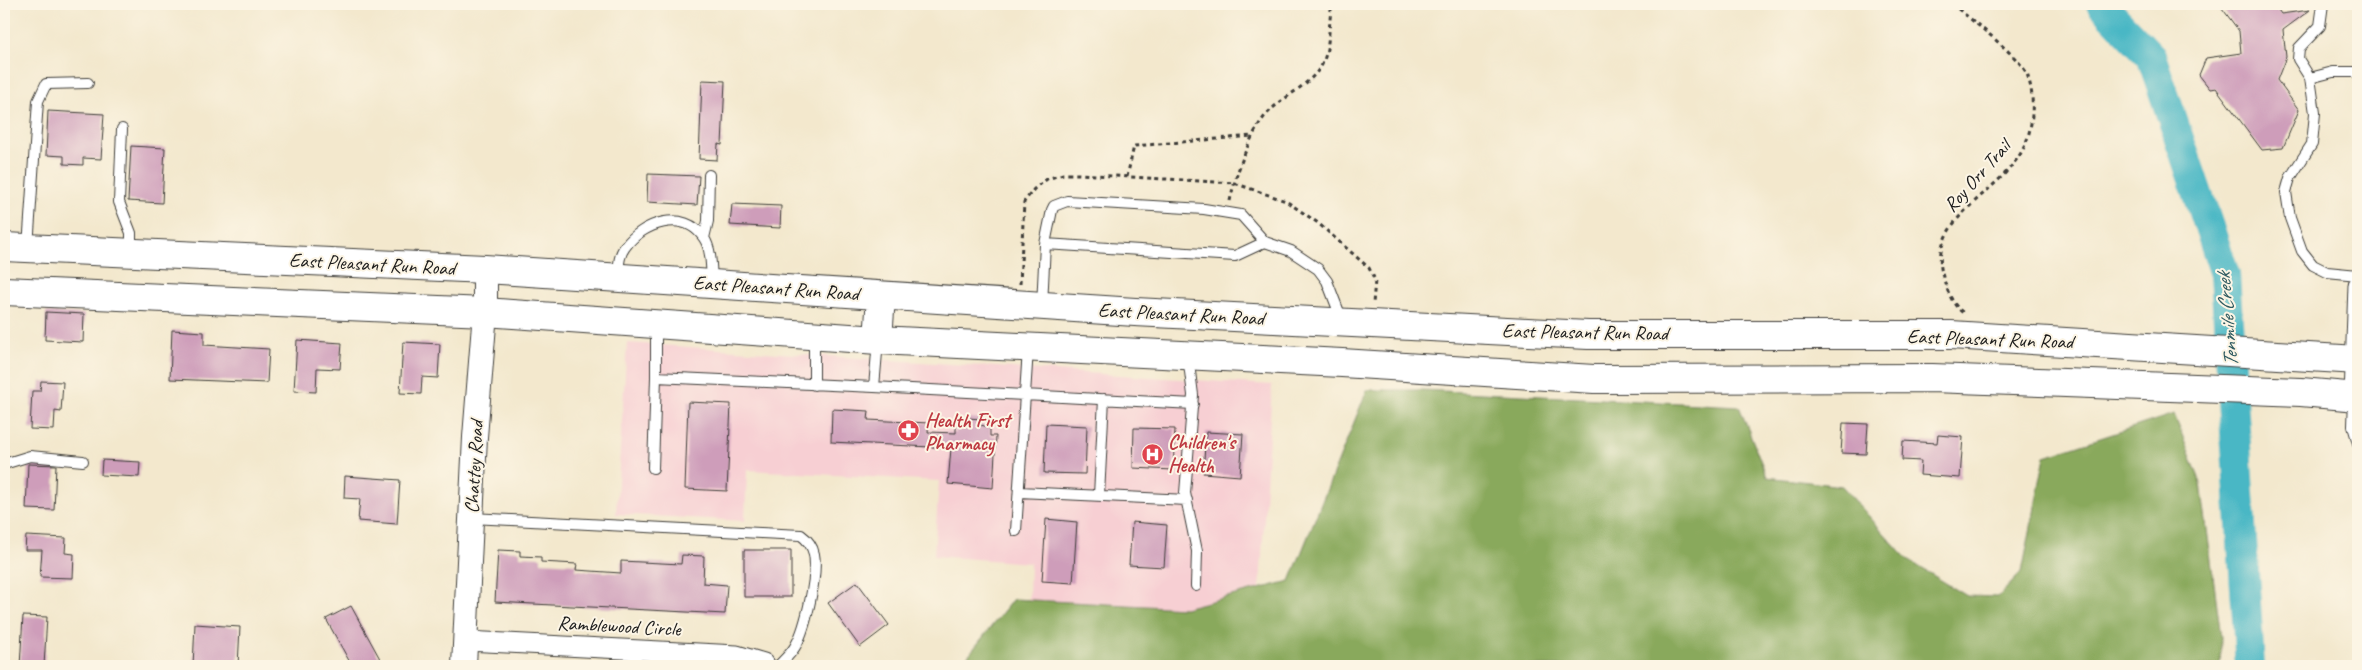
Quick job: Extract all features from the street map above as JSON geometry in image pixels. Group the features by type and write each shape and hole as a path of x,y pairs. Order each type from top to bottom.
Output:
{"main road":[{"name":"East Pleasant Run Road","path":"16,248 485,268 1042,306 1588,335 1951,335 2356,360"},
{"name":"East Pleasant Run Road","path":"4,291 485,312 878,340 1342,363 1594,379 1932,378 2301,392 2356,397"},
{"path":"878,340 881,296"},
{"path":"1342,363 1344,323"},
{"path":"1807,334 1807,378"}],"street":[{"name":"Chattey Road","path":"464,666 475,437 485,312 485,268"},
{"path":"2356,397 2358,285"},
{"name":"Ramblewood Circle","path":"466,641 737,655 764,663 766,666"}],"lane":[{"path":"2323,4 2320,26 2299,48 2298,59 2310,78 2315,113 2312,144 2290,178 2286,192 2290,218 2302,251 2312,265 2327,272 2358,275"},
{"path":"2310,78 2334,72 2358,72"},
{"path":"16,248 38,101 46,84 88,83"},
{"path":"122,129 119,202 131,233 131,253"},
{"path":"704,238 708,221 709,174"},
{"path":"1042,306 1045,244 1054,206 1067,201 1228,212 1241,215 1265,242 1291,251 1318,269 1327,281 1344,323"},
{"path":"618,278 620,257 625,247 653,225 665,221 677,221 694,228 704,238 709,251 712,284"},
{"path":"1045,244 1235,256 1265,242"},
{"path":"653,468 656,324"},
{"path":"814,336 814,385"},
{"path":"874,387 878,340"},
{"path":"1016,531 1028,348"},
{"path":"1188,355 1193,404 1185,493 1197,551 1196,586"},
{"path":"656,376 1193,404"},
{"path":"2356,397 2353,426 2358,443"},
{"path":"1100,496 1104,399"},
{"path":"4,464 30,456 83,461"},
{"path":"1019,492 1187,500"},
{"path":"471,518 801,535 810,542 814,554 814,578 802,632 796,647 778,666"}],"path":[{"path":"1228,212 1234,182 1253,136 1265,116 1320,68 1327,46 1332,4"},
{"name":"Roy Orr Trail","path":"1952,4 1988,34 2026,71 2031,85 2033,104 2031,122 2022,152 1961,215 1941,244 1939,258 1946,286 1956,309 1972,318"},
{"path":"1126,177 1134,146 1253,136"}],"shaded area":[{"path":"627,343 1272,385 1260,588 1184,608 1029,600 1030,563 934,556 939,481 747,470 745,521 616,514"}],"green space":[{"path":"1367,390 1422,390 1739,406 1767,477 1842,486 1908,560 1967,596 1998,597 2022,572 2045,456 2174,414 2201,483 2221,637 2220,666 960,666 1013,599 1184,608 1290,581"}],"building":[{"path":"2219,4 2274,4 2281,14 2310,10 2283,30 2286,57 2277,80 2299,110 2283,148 2262,150 2216,88 2210,89 2199,75 2206,58 2241,53 2239,31"},
{"path":"702,80 725,81 722,145 718,144 717,160 699,159"},
{"path":"48,111 104,114 101,159 83,158 83,165 64,164 64,156 46,155"},
{"path":"131,146 165,148 162,203 128,201"},
{"path":"648,174 699,176 697,205 647,202"},
{"path":"732,204 781,206 780,228 730,225"},
{"path":"46,312 84,314 83,342 45,340"},
{"path":"172,330 204,332 204,345 269,349 267,383 170,379"},
{"path":"297,340 342,343 340,369 317,368 316,392 294,391"},
{"path":"403,342 440,344 438,378 422,377 421,394 400,393"},
{"path":"41,381 63,382 61,412 55,411 54,430 30,429 32,391 40,391"},
{"path":"688,402 731,404 727,491 685,489"},
{"path":"832,409 869,411 868,420 929,423 928,432 956,433 956,425 968,424 968,418 981,419 980,425 990,427 990,436 996,436 993,488 948,484 951,448 831,442"},
{"path":"1843,423 1868,424 1866,454 1841,453"},
{"path":"1046,424 1087,426 1085,474 1044,473"},
{"path":"1134,428 1175,429 1173,470 1133,468"},
{"path":"1206,432 1243,434 1240,476 1203,473"},
{"path":"1938,435 1963,437 1960,478 1920,475 1921,461 1902,460 1903,441 1937,443"},
{"path":"102,460 140,462 139,477 101,475"},
{"path":"28,464 56,465 54,510 26,509"},
{"path":"345,476 400,480 397,524 358,521 360,499 344,498"},
{"path":"1046,519 1077,522 1073,583 1042,581"},
{"path":"1132,522 1167,525 1164,567 1129,565"},
{"path":"26,536 66,538 65,553 74,554 73,578 40,577 42,550 25,550"},
{"path":"498,550 520,551 520,556 541,557 541,562 577,564 576,570 621,573 621,561 681,564 682,555 704,556 703,583 727,585 725,614 495,602"},
{"path":"744,550 791,550 791,597 744,597"},
{"path":"857,582 889,625 860,647 828,603"},
{"path":"351,606 384,666 352,666 326,619"},
{"path":"23,616 47,617 44,666 20,666"},
{"path":"195,624 240,627 238,666 193,666"}],"waterway":[{"name":"Tenmile Creek","path":"2101,4 2151,56 2225,274 2250,666"}],"place":[{"name":"Health First Pharmacy","path":"909,431"},
{"name":"Children's Health","path":"1152,454"}]}
